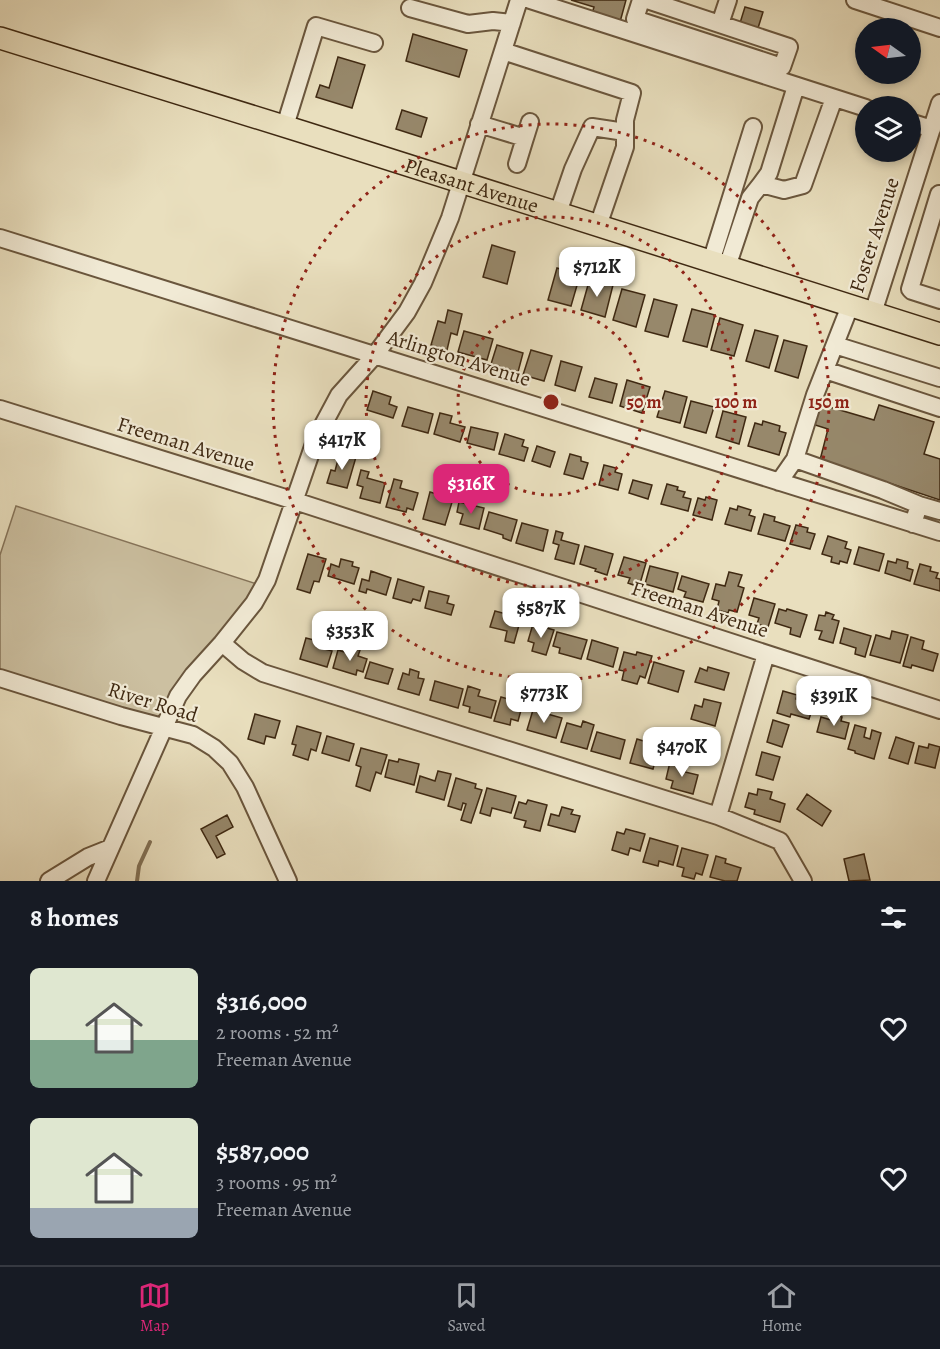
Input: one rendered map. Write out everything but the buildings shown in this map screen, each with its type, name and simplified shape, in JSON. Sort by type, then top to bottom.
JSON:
[{"type":"main road","name":"Pleasant Avenue","points":[[0,38],[940,334]]},
{"type":"street","points":[[96,881],[108,849],[178,696],[254,603],[267,580],[316,438],[339,395],[375,355],[407,312],[423,283],[445,233],[519,0]]},
{"type":"street","points":[[530,0],[632,25],[782,67],[789,47],[647,0]]},
{"type":"street","points":[[632,25],[641,0]]},
{"type":"street","points":[[720,24],[728,0]]},
{"type":"street","points":[[859,1],[940,28]]},
{"type":"street","points":[[410,8],[468,24],[493,21],[512,23]]},
{"type":"street","points":[[632,25],[796,86],[855,105]]},
{"type":"street","points":[[285,126],[316,26],[374,43]]},
{"type":"street","points":[[503,51],[632,93],[626,120],[626,147],[598,226]]},
{"type":"street","points":[[719,264],[750,198],[769,172],[796,86]]},
{"type":"street","points":[[761,184],[784,190],[803,185],[834,98]]},
{"type":"street","name":"Foster Avenue","points":[[873,313],[914,186],[933,148],[932,129],[940,103]]},
{"type":"street","points":[[517,164],[530,122]]},
{"type":"street","points":[[479,124],[525,138]]},
{"type":"street","points":[[921,126],[932,129]]},
{"type":"street","points":[[558,213],[573,169],[592,127],[625,132]]},
{"type":"street","points":[[719,264],[753,127]]},
{"type":"street","points":[[914,186],[940,194],[910,289],[940,300]]},
{"type":"street","name":"Arlington Avenue","points":[[0,237],[940,532]]},
{"type":"street","points":[[779,482],[795,459],[825,370],[850,306]]},
{"type":"street","points":[[835,345],[940,378]]},
{"type":"street","points":[[825,370],[940,408]]},
{"type":"street","name":"Freeman Avenue","points":[[0,409],[295,501],[940,710]]},
{"type":"street","points":[[795,459],[940,511]]},
{"type":"street","points":[[913,524],[919,505]]},
{"type":"street","points":[[222,643],[243,661],[263,673],[718,816],[780,841],[803,881]]},
{"type":"street","points":[[718,816],[766,654]]},
{"type":"street","name":"River Road","points":[[0,678],[121,716],[193,735],[214,748],[230,763],[245,787],[288,881]]},
{"type":"street","points":[[49,881],[88,857],[108,849]]},
{"type":"shaded area","points":[[16,506],[263,586],[164,726],[0,678],[0,555]]},
{"type":"waterway","points":[[137,881],[139,866],[150,842]]}]
